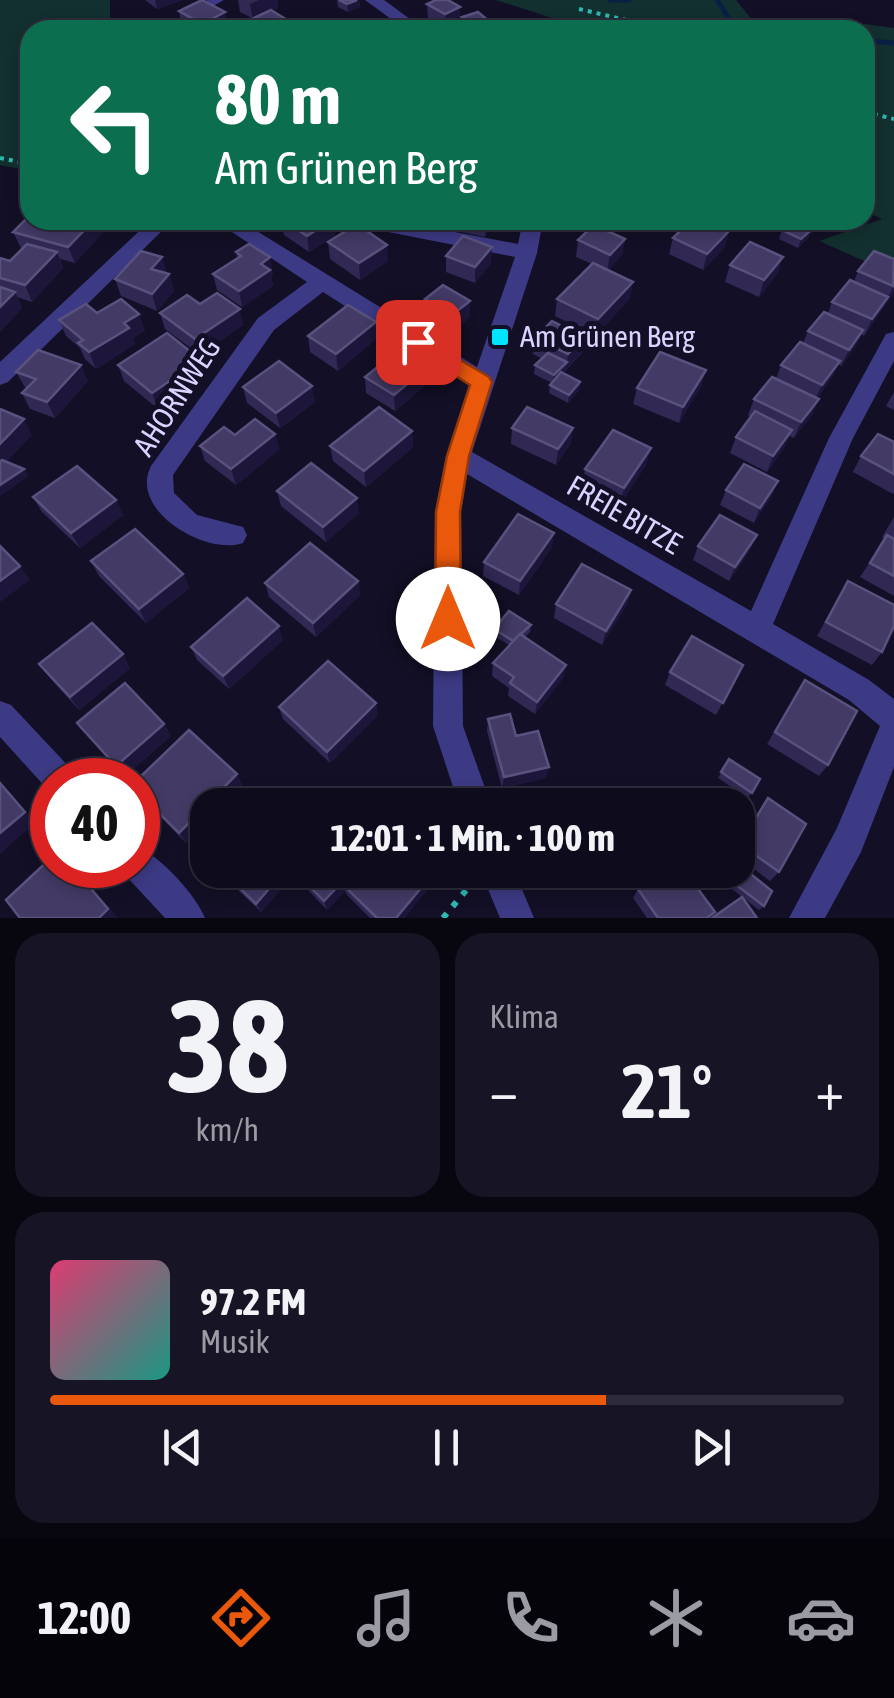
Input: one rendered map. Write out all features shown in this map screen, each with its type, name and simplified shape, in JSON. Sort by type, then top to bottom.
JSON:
[{"type":"street","points":[[372,0],[402,20]]},
{"type":"street","points":[[0,376],[153,230]]},
{"type":"street","points":[[240,230],[482,382]]},
{"type":"street","points":[[409,230],[527,253]]},
{"type":"street","points":[[469,788],[448,726],[448,512],[458,456],[527,253],[530,230]]},
{"type":"street","name":"AHORNWEG","points":[[234,535],[189,524],[161,497],[160,473],[266,324],[322,282]]},
{"type":"street","points":[[758,629],[840,438],[894,340]]},
{"type":"street","name":"FREIE BITZE","points":[[458,456],[758,629],[859,690],[894,718]]},
{"type":"street","points":[[0,715],[40,758]]},
{"type":"street","points":[[806,918],[849,840],[894,728]]},
{"type":"street","points":[[160,888],[188,918]]},
{"type":"street","points":[[504,888],[517,918]]},
{"type":"path","points":[[579,8],[628,20]]},
{"type":"path","points":[[443,918],[469,888]]},
{"type":"green space","points":[[0,0],[110,0],[110,20],[20,20],[20,169],[0,165]]},
{"type":"green space","points":[[496,0],[736,0],[752,20],[558,20]]},
{"type":"green space","points":[[875,25],[894,28],[894,274],[819,241],[850,230],[875,230],[875,221],[882,219],[875,216]]},
{"type":"building","points":[[202,0],[225,12],[210,20],[195,20],[179,11]]},
{"type":"building","points":[[448,0],[460,7],[445,14],[427,4]]},
{"type":"building","points":[[271,10],[287,20],[257,20],[254,18]]},
{"type":"building","points":[[478,12],[487,20],[466,20],[462,17]]},
{"type":"building","points":[[20,225],[20,230],[84,230],[68,247],[13,232]]},
{"type":"building","points":[[347,230],[366,230],[387,245],[359,263],[328,242]]},
{"type":"building","points":[[589,230],[605,230],[625,239],[610,255],[578,240]]},
{"type":"building","points":[[681,230],[729,231],[707,254],[673,238]]},
{"type":"building","points":[[782,230],[811,230],[801,239]]},
{"type":"building","points":[[463,236],[492,247],[475,267],[446,256]]},
{"type":"building","points":[[750,242],[783,257],[764,280],[730,265]]},
{"type":"building","points":[[27,244],[57,252],[25,285],[0,278],[0,258],[10,261]]},
{"type":"building","points":[[249,244],[270,257],[261,264],[270,270],[239,291],[213,274],[241,256],[236,252]]},
{"type":"building","points":[[141,251],[162,257],[151,269],[169,274],[152,294],[115,279]]},
{"type":"building","points":[[874,251],[894,259],[893,286],[858,271]]},
{"type":"building","points":[[593,263],[633,282],[598,319],[557,299]]},
{"type":"building","points":[[850,280],[888,297],[872,319],[832,302]]},
{"type":"building","points":[[443,285],[470,301],[452,315],[425,299]]},
{"type":"building","points":[[0,287],[15,292],[0,307]]},
{"type":"building","points":[[217,293],[240,309],[195,339],[160,313],[187,295],[200,304]]},
{"type":"building","points":[[121,299],[139,314],[124,323],[129,328],[89,352],[78,343],[83,340],[59,320],[86,304],[97,313]]},
{"type":"building","points":[[348,305],[376,322],[336,354],[308,336]]},
{"type":"building","points":[[824,312],[863,330],[849,350],[808,331]]},
{"type":"building","points":[[552,321],[584,337],[568,354],[535,338]]},
{"type":"building","points":[[167,333],[201,360],[152,393],[118,365]]},
{"type":"building","points":[[800,342],[840,361],[822,385],[781,365]]},
{"type":"building","points":[[401,348],[429,366],[394,395],[365,377]]},
{"type":"building","points":[[38,350],[81,365],[47,402],[22,393],[36,379],[16,372]]},
{"type":"building","points":[[660,352],[706,370],[683,407],[637,388]]},
{"type":"building","points":[[548,353],[567,362],[554,375],[535,365]]},
{"type":"building","points":[[279,361],[312,386],[276,413],[243,387]]},
{"type":"building","points":[[561,372],[580,382],[569,395],[550,385]]},
{"type":"building","points":[[772,377],[819,399],[801,422],[754,399]]},
{"type":"building","points":[[379,407],[412,431],[364,471],[330,446]]},
{"type":"building","points":[[527,407],[573,428],[558,449],[512,428]]},
{"type":"building","points":[[0,409],[24,419],[0,444]]},
{"type":"building","points":[[755,411],[792,430],[773,456],[736,437]]},
{"type":"building","points":[[255,419],[275,434],[231,469],[200,446],[224,427],[235,435]]},
{"type":"building","points":[[613,430],[651,448],[624,488],[585,469]]},
{"type":"building","points":[[878,434],[894,442],[894,474],[861,456]]},
{"type":"building","points":[[0,462],[24,469],[0,485]]},
{"type":"building","points":[[311,463],[357,498],[323,527],[277,491]]},
{"type":"building","points":[[744,464],[778,481],[760,508],[726,490]]},
{"type":"building","points":[[77,466],[116,500],[71,533],[33,497]]},
{"type":"building","points":[[518,514],[554,533],[520,581],[484,562]]},
{"type":"building","points":[[720,515],[757,535],[735,567],[698,546]]},
{"type":"building","points":[[135,529],[183,574],[139,609],[91,561]]},
{"type":"building","points":[[887,535],[894,539],[894,576],[870,563]]},
{"type":"building","points":[[310,543],[358,581],[313,623],[265,583]]},
{"type":"building","points":[[0,546],[20,566],[0,581]]},
{"type":"building","points":[[582,564],[631,590],[606,631],[556,604]]},
{"type":"building","points":[[848,581],[894,605],[894,626],[882,652],[826,622]]},
{"type":"building","points":[[247,598],[279,626],[223,676],[191,647]]},
{"type":"building","points":[[509,611],[531,625],[513,641],[494,629]]},
{"type":"building","points":[[92,623],[123,654],[70,697],[39,664]]},
{"type":"building","points":[[520,634],[566,665],[537,702],[510,683],[514,677],[493,663]]},
{"type":"building","points":[[692,636],[743,665],[723,703],[670,672]]},
{"type":"building","points":[[328,661],[376,703],[327,752],[279,707]]},
{"type":"building","points":[[805,680],[857,711],[828,765],[775,732]]},
{"type":"building","points":[[125,683],[164,724],[125,758],[109,758],[77,723]]},
{"type":"building","points":[[510,714],[516,736],[538,731],[549,767],[504,777],[488,719]]},
{"type":"building","points":[[189,730],[237,774],[223,788],[190,788],[190,822],[179,833],[160,814],[160,758]]},
{"type":"building","points":[[729,759],[760,779],[755,788],[745,788],[721,772]]},
{"type":"building","points":[[0,783],[25,812],[0,833]]},
{"type":"building","points":[[768,798],[806,824],[779,872],[755,855],[755,819]]},
{"type":"building","points":[[755,877],[772,891],[764,906],[740,888],[755,888]]},
{"type":"building","points":[[30,878],[30,888],[90,888],[108,909],[99,918],[20,918],[6,900]]},
{"type":"building","points":[[240,888],[270,888],[256,904]]},
{"type":"building","points":[[311,888],[336,888],[324,901]]},
{"type":"building","points":[[346,888],[421,888],[396,918],[377,918]]},
{"type":"building","points":[[697,888],[715,912],[707,918],[658,918],[638,889]]},
{"type":"building","points":[[742,897],[757,918],[712,918]]},
{"type":"waterway","points":[[610,0],[629,0]]},
{"type":"waterway","points":[[717,0],[730,20]]},
{"type":"waterway","points":[[875,41],[894,43]]},
{"type":"place","name":"Am Grünen Berg","points":[[500,337]]},
{"type":"route","points":[[418,342],[482,382],[458,456],[448,512],[448,619]]}]
